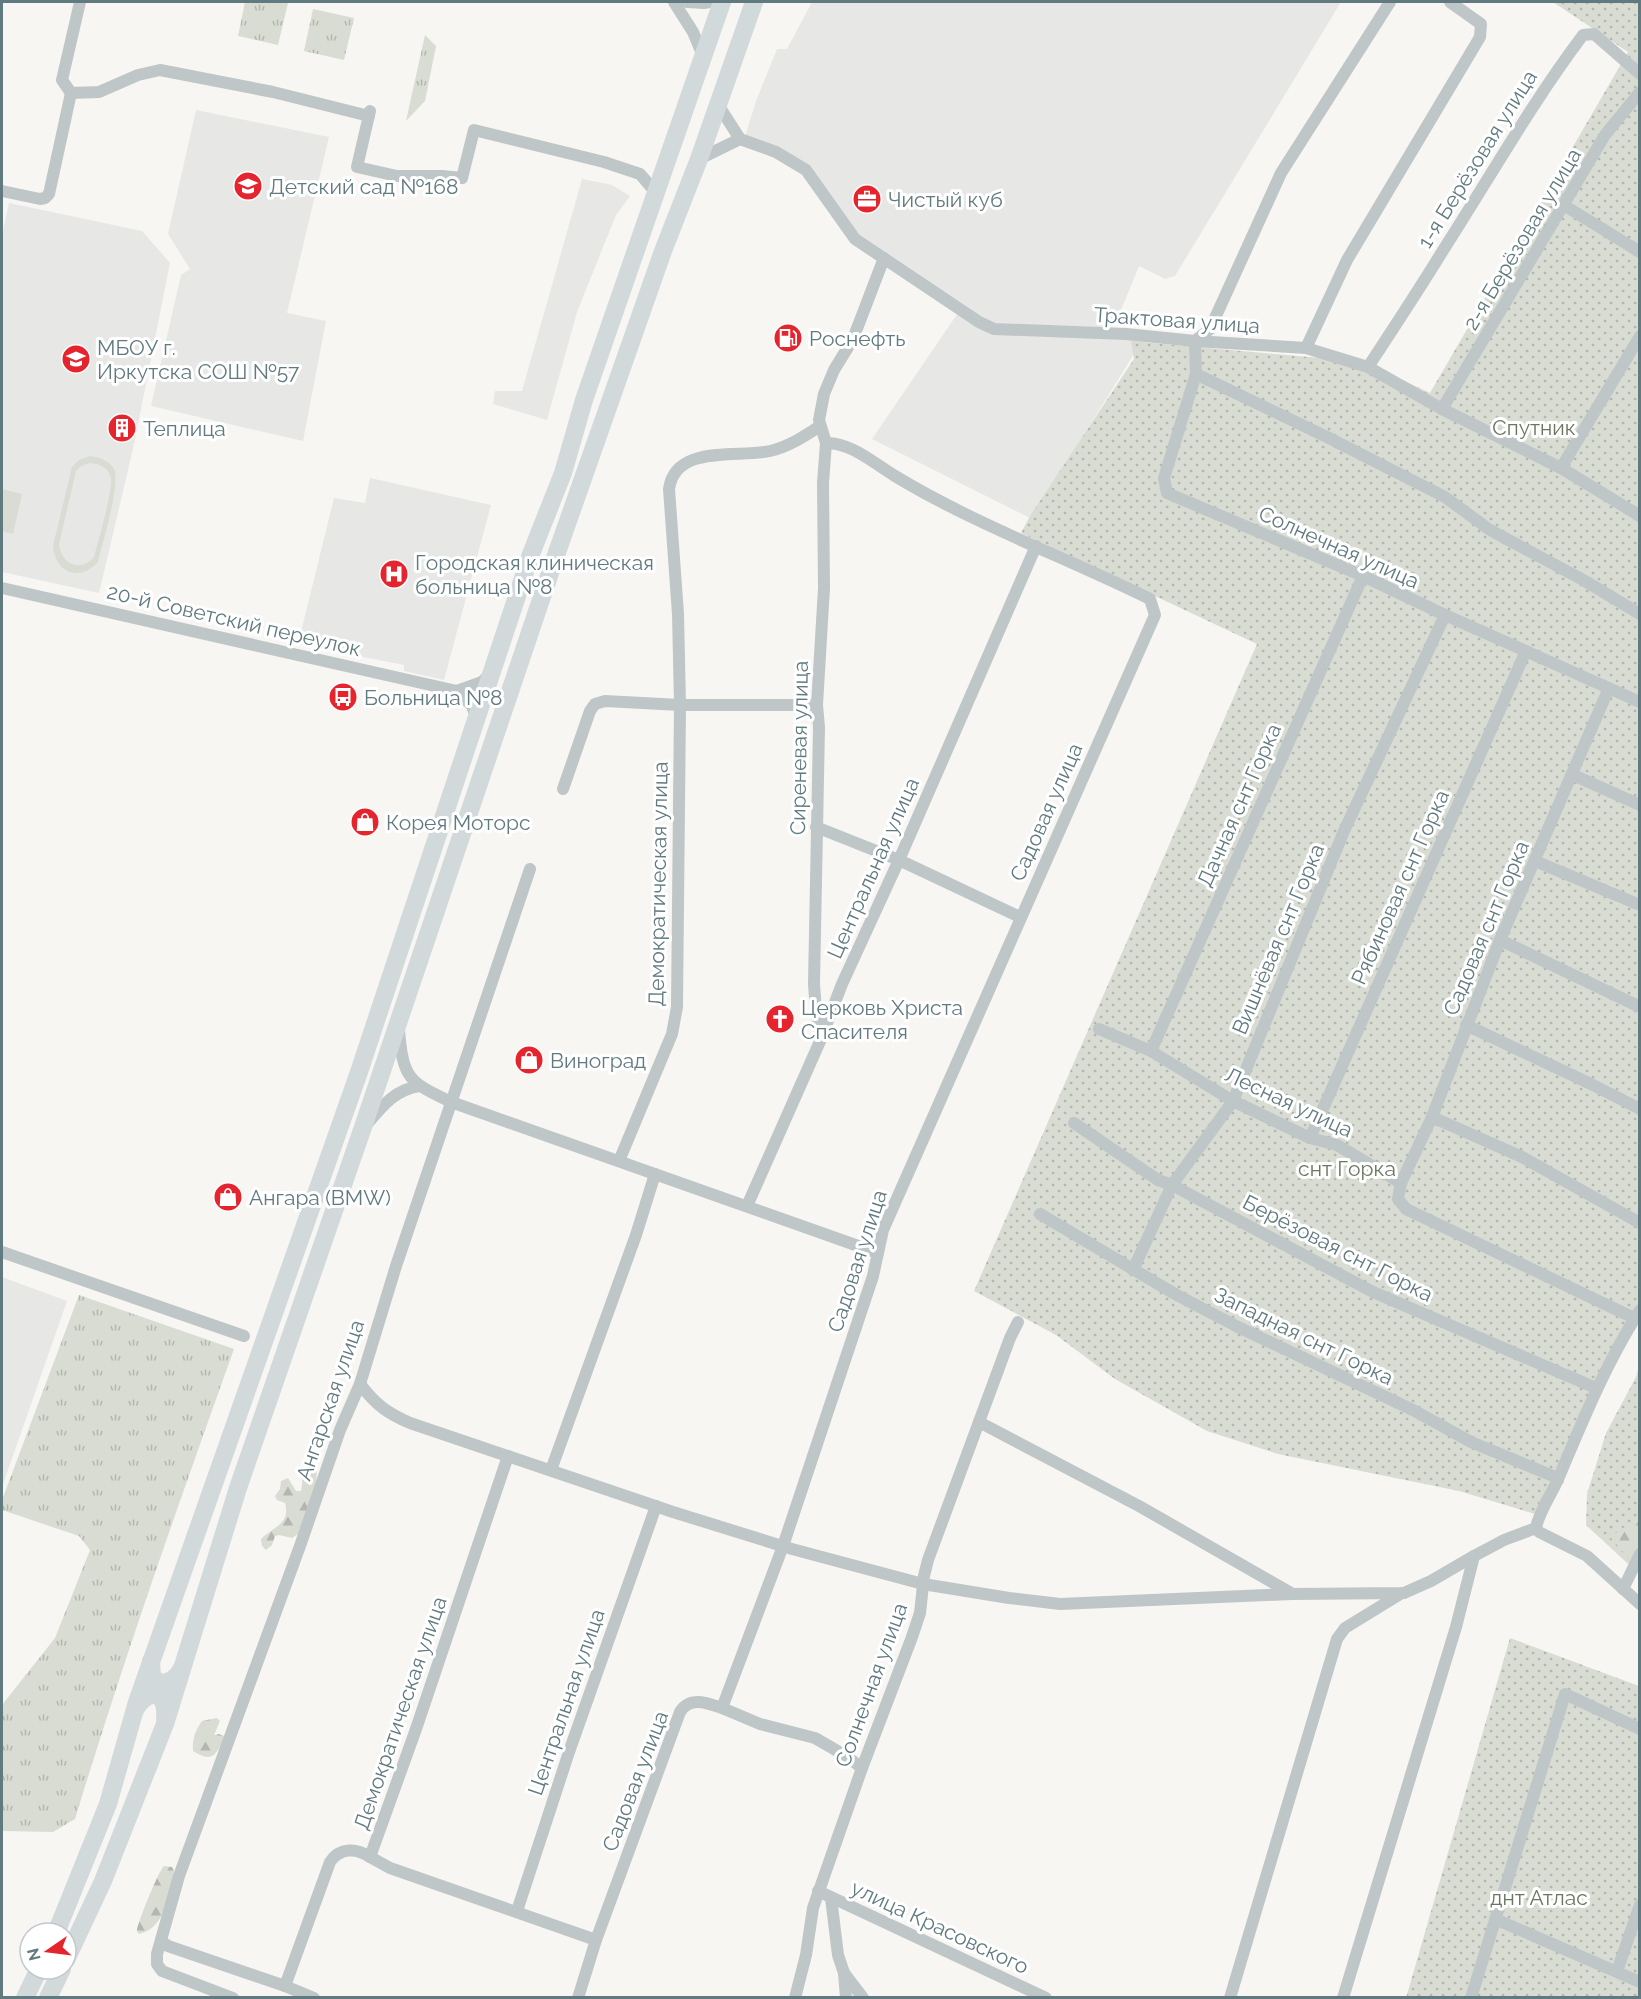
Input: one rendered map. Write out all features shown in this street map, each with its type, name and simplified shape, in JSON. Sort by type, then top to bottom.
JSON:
[{"type":"main road","points":[[61,1921],[108,1804],[151,1661],[359,1072],[531,554],[563,473],[584,400],[722,2]]},
{"type":"main road","points":[[78,1934],[103,1881],[165,1724],[238,1488],[362,1130],[559,546],[754,2]]},
{"type":"main road","points":[[151,1661],[152,1676],[159,1683],[176,1677],[185,1664]]},
{"type":"main road","points":[[134,1712],[145,1697],[158,1696],[165,1703],[165,1724]]},
{"type":"main road","points":[[25,1998],[33,1981]]},
{"type":"main road","points":[[48,1998],[56,1981]]},
{"type":"street","points":[[2,191],[40,199],[49,194],[71,93],[63,80],[80,2]]},
{"type":"street","points":[[674,2],[693,32],[703,56]]},
{"type":"street","points":[[687,2],[710,2]]},
{"type":"street","points":[[1194,341],[1210,329],[1281,173],[1389,2]]},
{"type":"street","points":[[1306,348],[1347,260],[1480,37],[1481,24],[1450,2]]},
{"type":"street","name":"1-я Берёзовая улица","points":[[1368,367],[1555,72],[1583,35],[1594,34],[1640,74]]},
{"type":"street","points":[[71,93],[99,92],[138,75],[160,70],[369,113],[357,167],[398,176],[462,178],[474,130],[604,162],[640,174],[656,196]]},
{"type":"street","name":"2-я Берёзовая улица","points":[[1442,409],[1565,206],[1605,135],[1640,92]]},
{"type":"street","points":[[699,159],[741,139],[717,103]]},
{"type":"street","name":"Трактовая улица","points":[[741,139],[776,152],[806,170],[855,239],[979,322],[994,329],[1126,334],[1306,348],[1368,367],[1442,409],[1561,468],[1640,516]]},
{"type":"street","points":[[640,174],[654,170],[668,159]]},
{"type":"street","points":[[1565,206],[1640,252]]},
{"type":"street","points":[[820,426],[819,414],[824,394],[834,370],[853,339],[884,258]]},
{"type":"street","points":[[1561,468],[1640,336]]},
{"type":"street","name":"Солнечная улица","points":[[1194,341],[1196,374],[1164,478],[1167,494],[1363,576],[1640,702]]},
{"type":"street","points":[[1196,374],[1445,497],[1490,530],[1585,581],[1640,614]]},
{"type":"street","name":"Сиреневая улица","points":[[820,426],[826,443],[826,457],[823,483],[824,588],[817,705],[819,727],[814,984],[821,1039]]},
{"type":"street","name":"Демократическая улица","points":[[619,1161],[672,1034],[677,1007],[680,705],[678,615],[669,489],[672,477],[681,466],[691,460],[776,450],[820,426]]},
{"type":"street","name":"Садовая улица","points":[[578,1998],[596,1940],[680,1712],[690,1702],[702,1702],[722,1708],[783,1546],[869,1287],[887,1220],[1020,917],[1151,628],[1155,613],[1150,599],[1036,546],[1006,535],[844,446],[826,443]]},
{"type":"street","name":"Центральная улица","points":[[747,1206],[821,1039],[842,984],[899,860],[1036,546]]},
{"type":"street","name":"Дачная снт Горка","points":[[1151,1051],[1363,576]]},
{"type":"street","name":"20-й Советский переулок","points":[[2,588],[457,691]]},
{"type":"street","name":"Вишнёвая снт Горка","points":[[1133,1270],[1172,1185],[1233,1101],[1344,831],[1445,615]]},
{"type":"street","name":"Рябиновая снт Горка","points":[[1310,1138],[1526,651]]},
{"type":"street","points":[[477,720],[472,706],[457,691],[482,682],[492,672]]},
{"type":"street","name":"Садовая снт Горка","points":[[1401,1182],[1432,1117],[1500,940],[1609,688]]},
{"type":"street","points":[[563,789],[590,711],[595,704],[605,701],[680,705],[817,705]]},
{"type":"street","points":[[1573,775],[1640,805]]},
{"type":"street","points":[[816,827],[899,860],[1020,917]]},
{"type":"street","points":[[1535,861],[1640,905]]},
{"type":"street","name":"Ангарская улица","points":[[233,1998],[162,1971],[157,1964],[161,1941],[179,1876],[340,1430],[360,1384],[396,1266],[530,869]]},
{"type":"street","points":[[1500,940],[1640,1007]]},
{"type":"street","points":[[398,1023],[405,1067],[410,1078],[419,1086],[451,1102],[878,1253]]},
{"type":"street","points":[[1466,1024],[1593,1084],[1640,1110]]},
{"type":"street","name":"Лесная улица","points":[[1099,1029],[1151,1051],[1233,1101],[1310,1138],[1337,1145],[1401,1182]]},
{"type":"street","points":[[362,1130],[392,1096],[419,1086]]},
{"type":"street","points":[[1432,1117],[1522,1157],[1640,1223]]},
{"type":"street","name":"Берёзовая снт Горка","points":[[1074,1123],[1158,1180],[1172,1185],[1373,1292],[1596,1388]]},
{"type":"street","points":[[550,1470],[656,1174]]},
{"type":"street","points":[[1401,1182],[1398,1199],[1406,1209],[1637,1314],[1596,1388],[1536,1528]]},
{"type":"street","name":"Западная снт Горка","points":[[1040,1214],[1133,1270],[1236,1326],[1413,1410],[1471,1442],[1558,1480]]},
{"type":"street","points":[[2,1252],[244,1336],[258,1332],[272,1321]]},
{"type":"street","name":"Солнечная улица","points":[[795,1998],[805,1961],[810,1920],[818,1891],[912,1637],[922,1603],[928,1560],[1010,1338],[1018,1322]]},
{"type":"street","points":[[244,1336],[253,1350],[255,1369]]},
{"type":"street","points":[[360,1384],[380,1407],[390,1414],[426,1429],[783,1546],[923,1584],[1060,1604],[1292,1594],[1404,1593]]},
{"type":"street","points":[[979,1422],[1139,1506],[1292,1594]]},
{"type":"street","name":"Демократическая улица","points":[[508,1456],[416,1729],[370,1857],[390,1868],[596,1940]]},
{"type":"street","name":"Центральная улица","points":[[517,1911],[569,1752],[656,1506]]},
{"type":"street","points":[[1230,1998],[1337,1639],[1345,1629],[1404,1593],[1431,1581],[1504,1540],[1536,1528]]},
{"type":"street","points":[[1536,1528],[1539,1532],[1587,1556],[1640,1604]]},
{"type":"street","points":[[1623,1589],[1640,1554]]},
{"type":"street","points":[[1343,1998],[1448,1653],[1474,1556]]},
{"type":"street","points":[[1471,1998],[1565,1694],[1640,1729]]},
{"type":"street","points":[[722,1708],[760,1725],[815,1738],[846,1755],[862,1768]]},
{"type":"street","points":[[285,1986],[330,1862],[337,1855],[352,1850],[370,1857]]},
{"type":"street","name":"улица Красовского","points":[[818,1891],[1046,1998]]},
{"type":"street","points":[[831,1898],[846,1998]]},
{"type":"street","points":[[1617,1971],[1640,1905]]},
{"type":"street","points":[[1495,1919],[1640,1982]]},
{"type":"street","points":[[161,1941],[173,1948],[314,1998]]},
{"type":"street","points":[[844,1973],[863,1998]]},
{"type":"shaded area","points":[[812,2],[1341,2],[1175,276],[1165,279],[1139,266],[1119,315],[1099,332],[1145,336],[1032,519],[872,439],[960,310],[855,239],[806,170],[744,140],[756,101],[777,49],[787,49]]},
{"type":"shaded area","points":[[196,110],[329,137],[287,313],[326,321],[303,441],[151,406],[181,275],[190,269],[168,234]]},
{"type":"shaded area","points":[[582,179],[612,185],[630,196],[616,215],[577,312],[547,420],[493,404],[495,391],[522,391]]},
{"type":"shaded area","name":"МБОУ г. Иркутска СОШ №57","points":[[9,203],[142,231],[170,263],[133,449],[99,593],[2,572],[2,235]]},
{"type":"shaded area","name":"Городская клиническая больница №8","points":[[370,478],[491,505],[444,680],[404,671],[404,665],[298,644],[334,498],[365,503]]},
{"type":"shaded area","points":[[2,1277],[67,1301],[2,1487]]},
{"type":"green space","points":[[245,2],[288,3],[278,45],[238,36]]},
{"type":"green space","name":"снт Горка","points":[[1553,2],[1639,2],[1639,1317],[1535,1514],[1459,1491],[1278,1454],[1207,1431],[1115,1379],[1056,1335],[974,1291],[1257,644],[1021,533],[1134,359],[1131,341],[1365,362],[1430,393],[1628,52]]},
{"type":"green space","points":[[313,9],[354,18],[344,60],[304,51]]},
{"type":"green space","points":[[425,35],[436,46],[425,101],[406,121]]},
{"type":"green space","points":[[90,456],[110,463],[114,469],[115,487],[98,562],[83,572],[76,573],[63,568],[58,562],[53,546],[72,467],[79,460]],"holes":[[[94,464],[104,467],[110,475],[110,494],[94,557],[83,565],[77,565],[63,557],[59,544],[76,471],[81,466]]]},
{"type":"green space","points":[[2,489],[22,494],[13,534],[2,531]]},
{"type":"green space","points":[[79,1295],[234,1349],[112,1701],[75,1819],[53,1832],[2,1831],[2,1705],[55,1638],[90,1550],[79,1536],[2,1510],[2,1500]]},
{"type":"green space","points":[[1639,1366],[1639,1574],[1586,1525],[1587,1494],[1606,1433],[1636,1377]]},
{"type":"green space","points":[[306,1470],[317,1470],[316,1485],[298,1534],[292,1538],[275,1536],[272,1545],[266,1550],[262,1546],[261,1539],[280,1524],[285,1516],[285,1503],[277,1500],[275,1496],[280,1489],[281,1481],[288,1478],[296,1491],[301,1491]]},
{"type":"green space","points":[[1639,1517],[1639,1570],[1610,1537]]},
{"type":"green space","name":"днт Атлас","points":[[1510,1638],[1639,1686],[1639,1997],[1406,1998]]},
{"type":"green space","points":[[217,1718],[220,1721],[214,1735],[219,1734],[226,1737],[216,1752],[210,1757],[205,1757],[193,1751],[194,1735],[202,1721]]},
{"type":"green space","points":[[164,1866],[172,1867],[174,1871],[165,1909],[155,1925],[139,1934],[137,1931],[141,1918],[153,1886]]},
{"type":"place","name":"Детский сад №168","points":[[248,186]]},
{"type":"place","name":"Чистый куб","points":[[867,199]]},
{"type":"place","name":"Роснефть","points":[[788,338]]},
{"type":"place","name":"МБОУ г. Иркутска СОШ №57","points":[[76,359]]},
{"type":"place","name":"Теплица","points":[[122,428]]},
{"type":"place","name":"Городская клиническая больница №8","points":[[394,574]]},
{"type":"place","name":"Больница №8","points":[[343,697]]},
{"type":"place","name":"Корея Моторс","points":[[365,822]]},
{"type":"place","name":"Церковь Христа Спасителя","points":[[780,1019]]},
{"type":"place","name":"Виноград","points":[[529,1060]]},
{"type":"place","name":"Ангара (BMW)","points":[[228,1197]]},
{"type":"park label","name":"Спутник","points":[[1534,427]]}]
